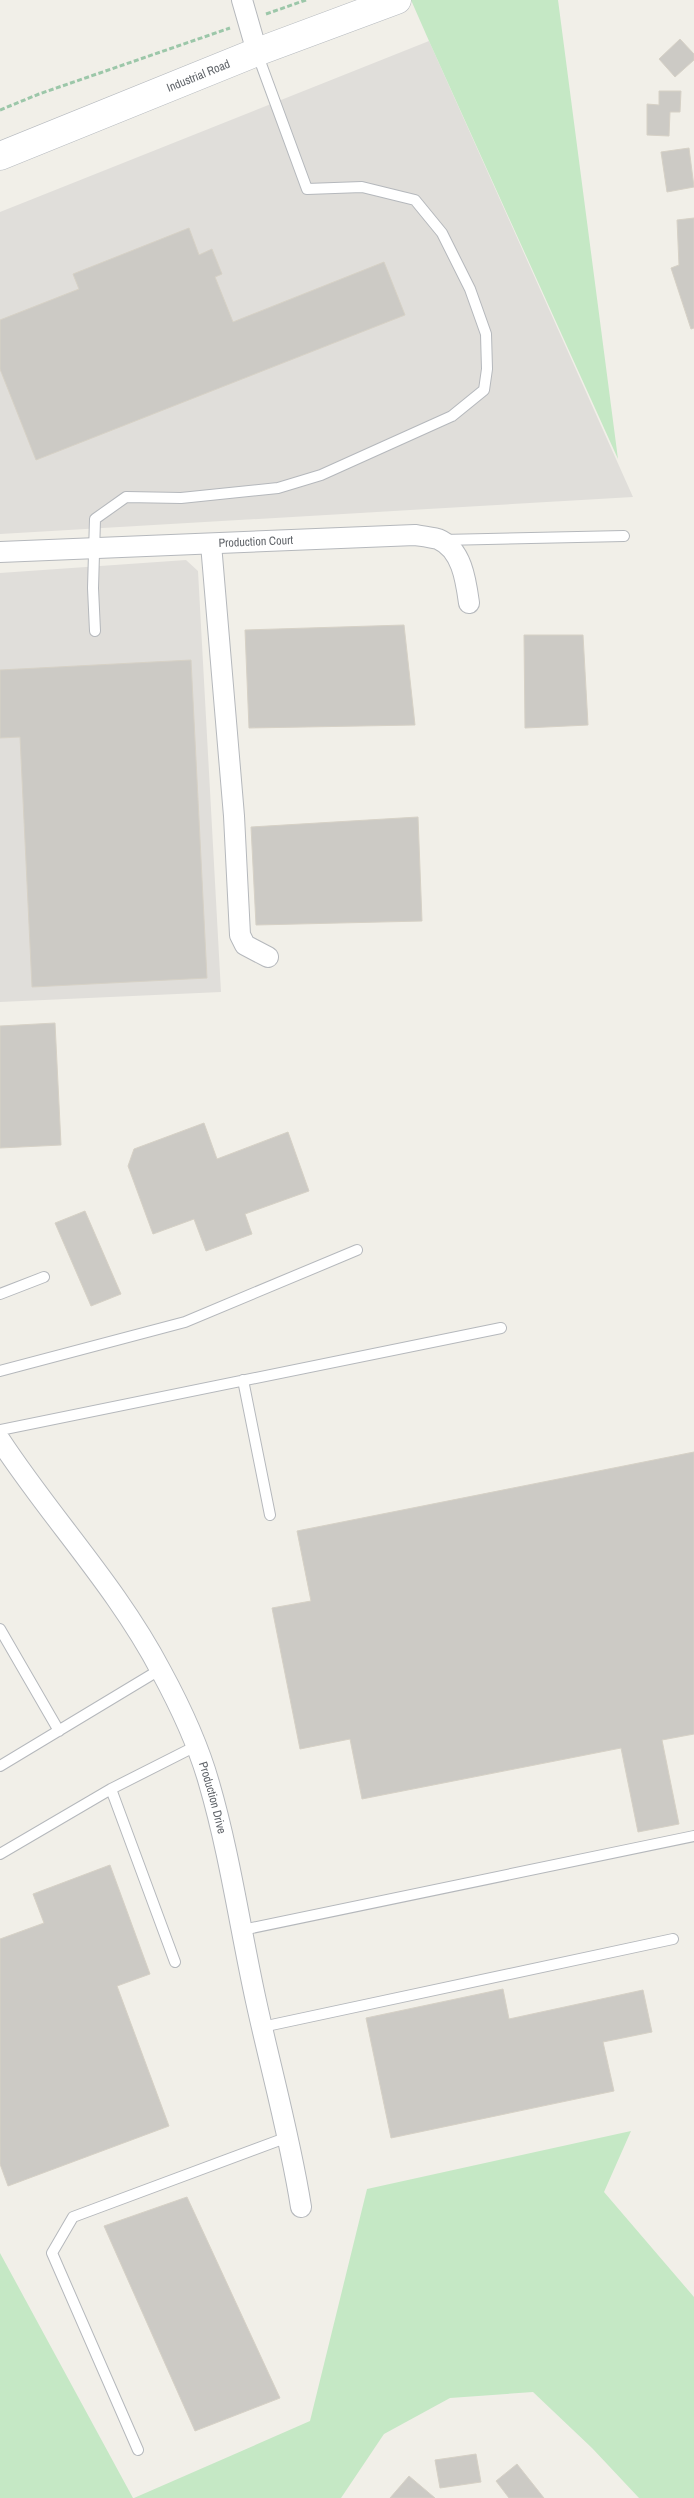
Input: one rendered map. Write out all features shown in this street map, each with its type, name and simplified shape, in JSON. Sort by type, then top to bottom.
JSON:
[{"type":"main road","name":"Industrial Road","points":[[0,156],[257,52],[397,0]]},
{"type":"street","points":[[242,0],[257,52]]},
{"type":"street","name":"Production Court","points":[[0,552],[414,535],[439,540]]},
{"type":"street","points":[[439,540],[450,549],[460,563],[469,603]]},
{"type":"street","points":[[211,544],[234,816],[240,935],[246,945],[268,958]]},
{"type":"street","name":"Production Drive","points":[[0,1440],[95,1569],[161,1669],[189,1726],[209,1781],[229,1863],[301,2206]]},
{"type":"lane","points":[[95,631],[94,519],[126,497],[180,498],[278,488],[321,475],[452,416],[484,390],[488,369],[486,334],[470,289],[442,234],[414,200],[362,187],[306,190],[257,52]]},
{"type":"lane","points":[[439,540],[624,536]]},
{"type":"lane","points":[[0,1370],[185,1322],[357,1250]]},
{"type":"lane","points":[[0,1294],[44,1277]]},
{"type":"lane","points":[[0,1430],[501,1328]]},
{"type":"lane","points":[[243,1380],[270,1515]]},
{"type":"lane","points":[[0,1629],[59,1731]]},
{"type":"lane","points":[[0,1766],[161,1669]]},
{"type":"lane","points":[[0,1854],[111,1789],[196,1746]]},
{"type":"lane","points":[[111,1789],[175,1962]]},
{"type":"lane","points":[[242,1930],[694,1836]]},
{"type":"lane","points":[[262,2027],[673,1939]]},
{"type":"lane","points":[[138,2450],[52,2253],[73,2217],[288,2138]]},
{"type":"path","points":[[290,5],[306,0]]},
{"type":"path","points":[[0,110],[39,94],[211,35]]},
{"type":"shaded area","points":[[429,41],[633,497],[0,534],[0,212]]},
{"type":"shaded area","points":[[186,560],[198,571],[221,992],[0,1002],[0,573]]},
{"type":"green space","points":[[411,0],[558,0],[618,459],[429,41]]},
{"type":"green space","points":[[631,2131],[604,2192],[694,2297],[694,2498],[639,2498],[592,2448],[533,2392],[450,2398],[384,2434],[341,2498],[134,2498],[310,2421],[367,2189]]},
{"type":"green space","points":[[0,2253],[133,2498],[0,2498]]},
{"type":"building","points":[[680,39],[694,54],[694,60],[675,77],[659,59]]},
{"type":"building","points":[[659,91],[681,91],[680,112],[670,112],[669,136],[647,135],[647,104],[659,105]]},
{"type":"building","points":[[689,148],[694,187],[667,192],[661,152]]},
{"type":"building","points":[[694,218],[694,328],[691,329],[671,268],[679,265],[677,220]]},
{"type":"building","points":[[189,228],[199,255],[212,249],[222,274],[215,277],[233,322],[384,262],[405,315],[36,460],[0,369],[0,320],[79,289],[73,274]]},
{"type":"building","points":[[404,625],[415,725],[249,728],[245,630]]},
{"type":"building","points":[[524,635],[583,635],[588,725],[525,728]]},
{"type":"building","points":[[191,660],[207,978],[32,987],[20,737],[0,738],[0,670]]},
{"type":"building","points":[[418,817],[422,921],[256,925],[251,827]]},
{"type":"building","points":[[55,1023],[61,1145],[0,1148],[0,1026]]},
{"type":"building","points":[[204,1123],[217,1159],[288,1132],[309,1191],[245,1214],[252,1234],[206,1251],[194,1219],[153,1234],[128,1166],[134,1149]]},
{"type":"building","points":[[85,1211],[121,1294],[91,1306],[55,1223]]},
{"type":"building","points":[[694,1452],[694,1734],[662,1740],[679,1824],[638,1832],[621,1748],[362,1799],[350,1739],[300,1749],[272,1608],[311,1601],[297,1531]]},
{"type":"building","points":[[110,1865],[150,1974],[117,1986],[169,2126],[8,2186],[0,2164],[0,1939],[44,1923],[33,1894]]},
{"type":"building","points":[[503,1989],[509,2019],[643,1990],[652,2032],[603,2042],[614,2091],[391,2138],[366,2018]]},
{"type":"building","points":[[187,2197],[280,2398],[195,2431],[104,2226]]},
{"type":"building","points":[[476,2454],[481,2482],[440,2488],[435,2460]]},
{"type":"building","points":[[517,2464],[544,2498],[509,2498],[496,2481]]},
{"type":"building","points":[[409,2476],[435,2498],[390,2498]]}]
